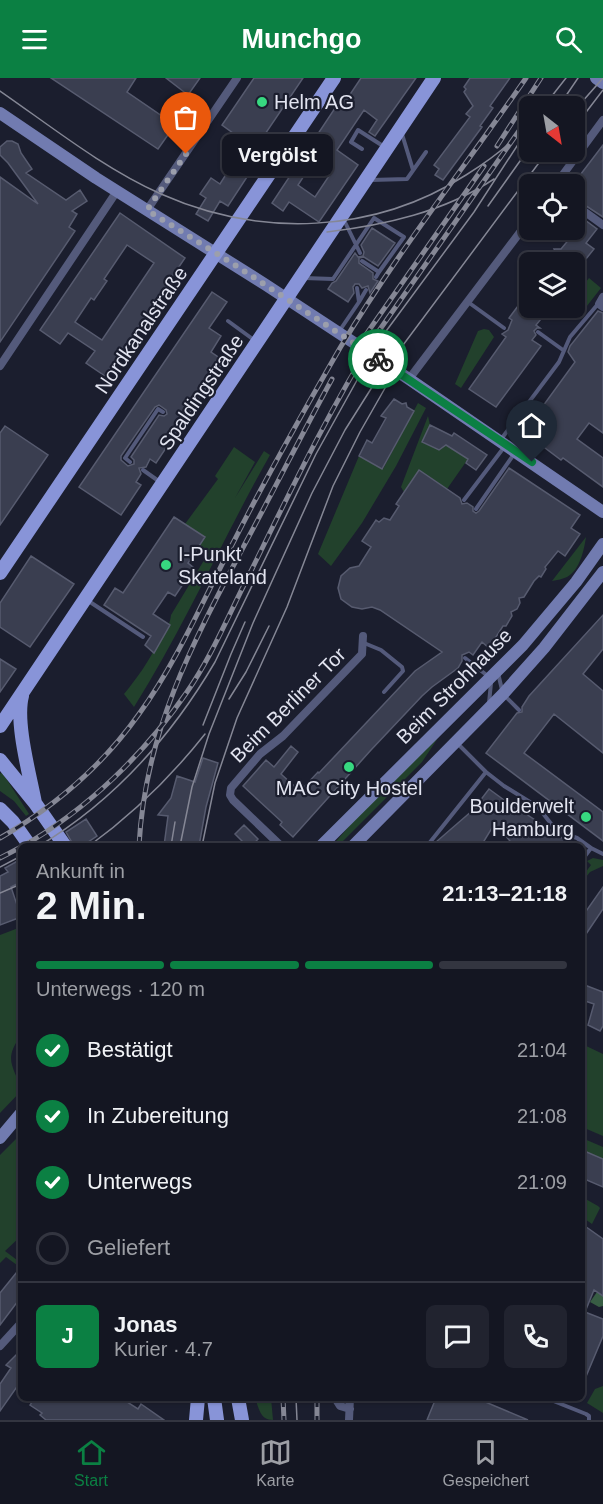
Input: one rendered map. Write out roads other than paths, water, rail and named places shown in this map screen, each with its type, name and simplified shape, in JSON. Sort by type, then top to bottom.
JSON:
[{"type":"main road","name":"Nordkanalstraße","points":[[0,573],[334,78]]},
{"type":"main road","name":"Spaldingstraße","points":[[0,726],[434,78]]},
{"type":"main road","points":[[596,78],[603,83]]},
{"type":"main road","points":[[2,119],[287,298],[603,512]]},
{"type":"main road","name":"Beim Strohhause","points":[[324,843],[494,676],[576,582],[603,544]]},
{"type":"main road","name":"Beim Strohhause","points":[[355,843],[503,694],[544,648],[603,572]]},
{"type":"main road","points":[[24,690],[20,707],[35,803]]},
{"type":"main road","points":[[0,760],[35,803],[62,843]]},
{"type":"main road","points":[[0,809],[27,843]]},
{"type":"main road","points":[[1,1136],[18,1116]]},
{"type":"main road","points":[[1,1136],[18,1125]]},
{"type":"main road","points":[[196,1420],[198,1401]]},
{"type":"main road","points":[[214,1401],[217,1420]]},
{"type":"main road","points":[[238,1401],[240,1418]]},
{"type":"street","points":[[147,210],[237,78]]},
{"type":"street","points":[[563,174],[603,120]]},
{"type":"street","points":[[0,366],[117,191]]},
{"type":"street","points":[[585,212],[603,225]]},
{"type":"street","points":[[409,379],[519,234]]},
{"type":"street","name":"Beim Berliner Tor","points":[[278,843],[233,800],[230,795],[231,788],[260,754],[283,736],[362,654],[363,639]]},
{"type":"street","points":[[0,1346],[18,1326]]},
{"type":"street","points":[[337,1401],[340,1407],[350,1409]]},
{"type":"street","points":[[349,1420],[350,1401]]},
{"type":"lane","points":[[400,129],[413,171]]},
{"type":"lane","points":[[362,149],[351,142],[358,130],[387,148]]},
{"type":"lane","points":[[365,181],[407,178],[426,153]]},
{"type":"lane","points":[[342,216],[360,253]]},
{"type":"lane","points":[[300,278],[334,279],[374,218],[404,237],[377,274],[362,261]]},
{"type":"lane","points":[[357,288],[359,302]]},
{"type":"lane","points":[[338,333],[366,290]]},
{"type":"lane","points":[[468,301],[504,328]]},
{"type":"lane","points":[[464,500],[507,445],[559,362],[570,337],[602,302]]},
{"type":"lane","points":[[228,321],[257,343]]},
{"type":"lane","points":[[538,332],[563,350]]},
{"type":"lane","points":[[130,462],[125,458],[159,409],[163,412]]},
{"type":"lane","points":[[476,509],[507,445]]},
{"type":"lane","points":[[143,470],[163,484]]},
{"type":"lane","points":[[86,599],[143,637]]},
{"type":"lane","points":[[363,639],[379,648],[402,667],[401,673],[384,692]]},
{"type":"lane","points":[[465,658],[494,676],[503,694],[519,710]]},
{"type":"lane","points":[[488,709],[494,676]]},
{"type":"lane","points":[[456,742],[486,772],[538,807],[552,825],[584,843]]},
{"type":"lane","points":[[429,843],[486,772]]},
{"type":"lane","points":[[585,844],[603,854]]},
{"type":"lane","points":[[585,856],[591,848]]},
{"type":"lane","points":[[554,1401],[586,1414],[589,1420]]},
{"type":"tram line","points":[[552,96],[566,78]]},
{"type":"tram line","points":[[566,96],[578,78]]},
{"type":"tram line","points":[[585,98],[603,78]]},
{"type":"tram line","points":[[585,114],[603,90]]},
{"type":"tram line","points":[[0,91],[58,133],[140,184],[199,208],[237,218],[277,223],[316,223],[355,219],[393,209],[431,195],[466,175],[494,156],[519,134]]},
{"type":"tram line","points":[[44,843],[92,809],[116,788],[160,741],[198,690],[215,662],[316,454],[381,338],[474,212],[519,143]]},
{"type":"tram line","points":[[488,206],[519,162]]},
{"type":"tram line","points":[[181,843],[192,787],[209,734],[253,623],[312,493],[345,430],[374,384],[540,162]]},
{"type":"tram line","points":[[327,232],[414,215],[455,200],[494,179]]},
{"type":"tram line","points":[[203,843],[215,783],[237,718],[287,607],[333,486],[360,432],[401,360]]},
{"type":"tram line","points":[[203,725],[245,622]]},
{"type":"tram line","points":[[229,699],[246,672],[269,626]]},
{"type":"tram line","points":[[93,843],[151,794],[205,734]]},
{"type":"tram line","points":[[172,843],[175,822]]},
{"type":"tram line","points":[[0,867],[18,858]]},
{"type":"tram line","points":[[0,893],[18,885]]},
{"type":"tram line","points":[[296,1401],[297,1420]]},
{"type":"railway","points":[[0,838],[39,813],[76,784],[110,751],[153,694],[178,651],[259,492],[340,348],[407,245],[526,78]]},
{"type":"railway","points":[[497,146],[541,78]]},
{"type":"railway","points":[[28,843],[70,815],[114,778],[153,737],[187,692],[212,649],[358,364],[519,131]]},
{"type":"railway","points":[[365,336],[484,166]]},
{"type":"railway","points":[[139,843],[143,804],[151,763],[175,687],[209,614],[332,379]]},
{"type":"railway","points":[[0,858],[18,849]]},
{"type":"railway","points":[[283,1401],[284,1420]]},
{"type":"railway","points":[[317,1401],[317,1420]]},
{"type":"place","name":"Helm AG","points":[[262,102]]},
{"type":"place","name":"Vergölst","points":[[186,154]]},
{"type":"place","name":"I-Punkt Skateland","points":[[166,565]]},
{"type":"place","name":"MAC City Hostel","points":[[349,767]]},
{"type":"place","name":"Boulderwelt Hamburg","points":[[586,817]]}]
